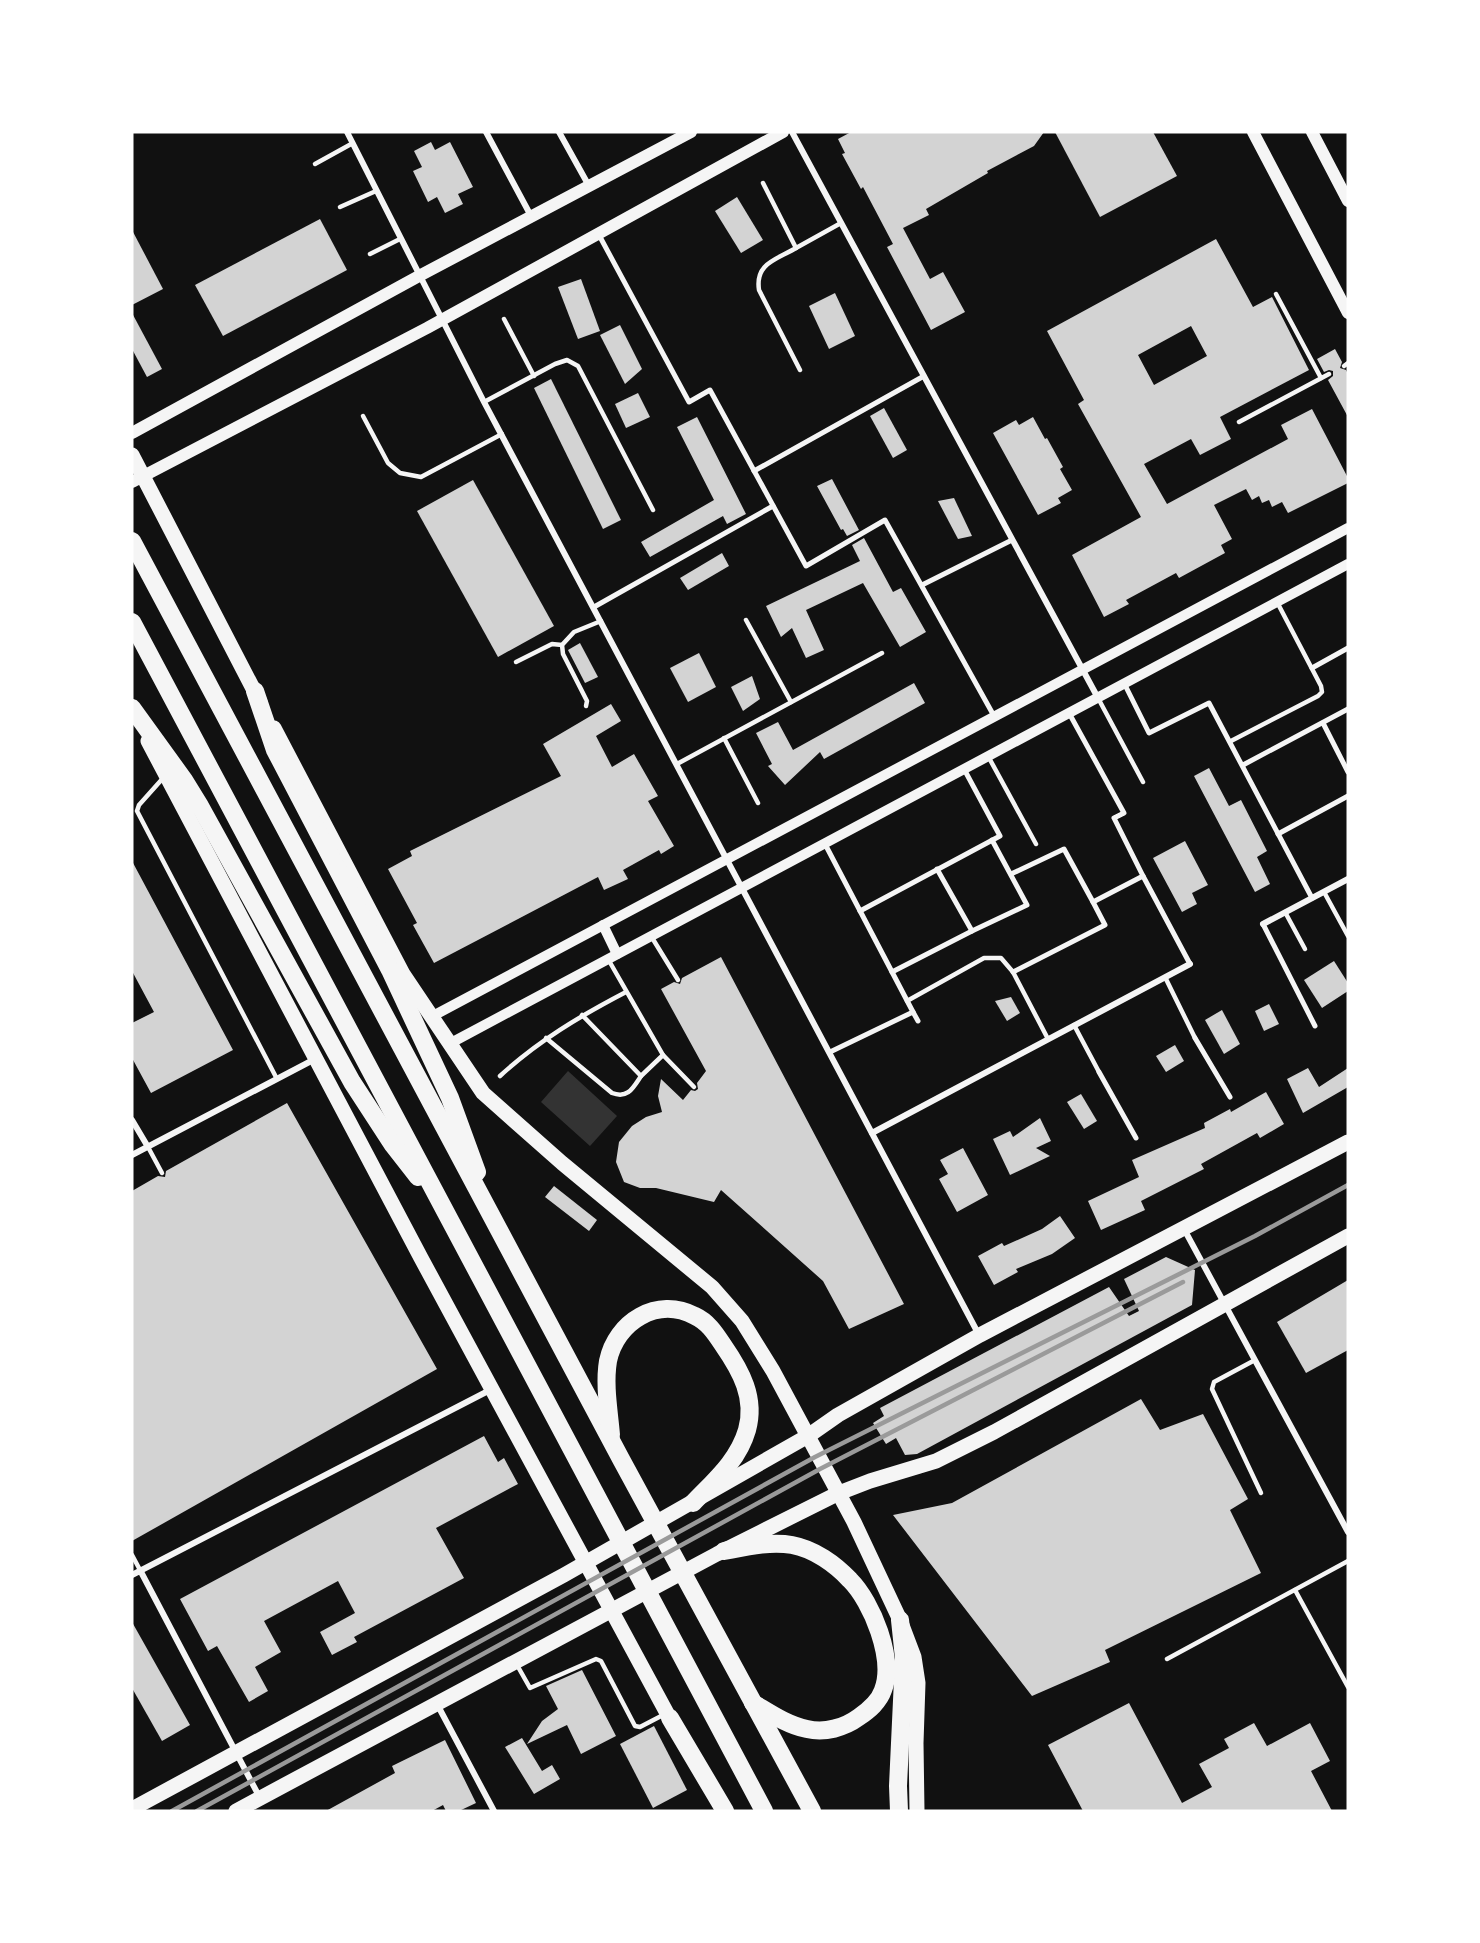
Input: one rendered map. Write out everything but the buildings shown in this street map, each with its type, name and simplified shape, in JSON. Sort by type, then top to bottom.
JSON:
[{"type":"highway","points":[[132,541],[612,1443],[812,1811]]},
{"type":"highway","points":[[132,622],[764,1811]]},
{"type":"highway","points":[[255,692],[274,750],[390,969],[450,1098],[491,1217]]},
{"type":"highway","points":[[132,712],[184,780],[206,816],[356,1090],[393,1145],[442,1205]]},
{"type":"highway","points":[[612,1443],[608,1399],[608,1362],[614,1344],[625,1327],[642,1314],[664,1309],[686,1312],[706,1322],[742,1376],[750,1412],[737,1454],[691,1504]]},
{"type":"highway","points":[[721,1552],[751,1546],[792,1545],[811,1551],[832,1563],[852,1581],[869,1609],[885,1652],[887,1666],[884,1690],[877,1701],[852,1722],[839,1728],[808,1729],[792,1725],[753,1703]]},
{"type":"highway","points":[[900,1620],[904,1658],[898,1786],[913,1810]]},
{"type":"highway","points":[[668,1715],[725,1811]]},
{"type":"main road","points":[[132,433],[419,276],[691,132]]},
{"type":"main road","points":[[138,479],[442,319],[783,132]]},
{"type":"main road","points":[[1253,132],[1348,313]]},
{"type":"main road","points":[[1311,132],[1348,201]]},
{"type":"main road","points":[[132,455],[138,479],[255,692],[403,974],[431,1017],[483,1093],[561,1163],[712,1287],[742,1321],[773,1371],[839,1493],[900,1620]]},
{"type":"main road","points":[[132,712],[421,1258],[617,1607],[716,1811]]},
{"type":"main road","points":[[132,1809],[591,1560],[808,1436],[838,1415],[980,1335],[1348,1142]]},
{"type":"main road","points":[[236,1811],[721,1552],[839,1493],[870,1480],[936,1461],[994,1432],[1348,1236]]},
{"type":"street","points":[[347,132],[484,402],[980,1335]]},
{"type":"street","points":[[486,132],[531,216]]},
{"type":"street","points":[[559,132],[589,186]]},
{"type":"street","points":[[792,132],[1098,698]]},
{"type":"street","points":[[598,234],[689,402],[710,390],[806,566],[885,520],[994,716]]},
{"type":"street","points":[[754,471],[924,376]]},
{"type":"street","points":[[594,607],[773,507]]},
{"type":"street","points":[[431,1017],[1348,528]]},
{"type":"street","points":[[922,585],[1012,540]]},
{"type":"street","points":[[449,1044],[1348,564]]},
{"type":"street","points":[[1312,668],[1348,648]]},
{"type":"street","points":[[1124,683],[1149,734],[1209,703],[1312,898]]},
{"type":"street","points":[[1243,765],[1348,709]]},
{"type":"street","points":[[872,1133],[1190,964],[1114,818],[1124,813],[1070,713]]},
{"type":"street","points":[[1323,723],[1348,772]]},
{"type":"street","points":[[860,911],[1000,836],[964,769]]},
{"type":"street","points":[[1278,834],[1348,796]]},
{"type":"street","points":[[892,972],[1027,904],[992,840]]},
{"type":"street","points":[[825,844],[918,1021]]},
{"type":"street","points":[[1011,874],[1064,849],[1105,926],[1013,972]]},
{"type":"street","points":[[937,869],[972,931]]},
{"type":"street","points":[[1093,902],[1143,876]]},
{"type":"street","points":[[1315,1026],[1263,924],[1348,879]]},
{"type":"street","points":[[603,925],[612,956]]},
{"type":"street","points":[[830,1052],[913,1012]]},
{"type":"street","points":[[1195,1038],[1230,1097]]},
{"type":"street","points":[[132,1155],[316,1059]]},
{"type":"street","points":[[1099,1072],[1136,1138]]},
{"type":"street","points":[[132,1120],[148,1147]]},
{"type":"street","points":[[1184,1228],[1348,1532]]},
{"type":"street","points":[[132,1575],[492,1388]]},
{"type":"street","points":[[140,1570],[260,1799]]},
{"type":"street","points":[[437,1704],[495,1811]]},
{"type":"lane","points":[[315,164],[352,143]]},
{"type":"lane","points":[[763,183],[796,248]]},
{"type":"lane","points":[[340,207],[376,191]]},
{"type":"lane","points":[[800,370],[759,290],[758,278],[762,268],[841,223]]},
{"type":"lane","points":[[370,254],[400,239]]},
{"type":"lane","points":[[1276,294],[1321,378]]},
{"type":"lane","points":[[504,319],[534,376]]},
{"type":"lane","points":[[484,402],[567,360],[578,366],[653,510]]},
{"type":"lane","points":[[1239,422],[1329,374]]},
{"type":"lane","points":[[363,416],[388,462],[400,473],[421,477],[501,434]]},
{"type":"lane","points":[[1231,741],[1322,692],[1277,602]]},
{"type":"lane","points":[[746,620],[791,702]]},
{"type":"lane","points":[[586,706],[587,701],[563,654],[562,645],[574,632],[601,621]]},
{"type":"lane","points":[[516,662],[552,644],[562,645]]},
{"type":"lane","points":[[677,764],[882,653]]},
{"type":"lane","points":[[1098,698],[1143,782]]},
{"type":"lane","points":[[724,738],[758,803]]},
{"type":"lane","points":[[988,756],[1036,844]]},
{"type":"lane","points":[[166,775],[139,805],[137,811],[277,1079]]},
{"type":"lane","points":[[1324,892],[1348,936]]},
{"type":"lane","points":[[1285,912],[1305,949]]},
{"type":"lane","points":[[651,936],[678,980]]},
{"type":"lane","points":[[612,956],[626,992],[663,1055],[694,1087]]},
{"type":"lane","points":[[907,1001],[984,958],[1001,958],[1013,972],[1048,1039]]},
{"type":"lane","points":[[1165,977],[1195,1038]]},
{"type":"lane","points":[[500,1076],[520,1057],[546,1038],[582,1015],[626,992]]},
{"type":"lane","points":[[582,1015],[641,1076]]},
{"type":"lane","points":[[1074,1025],[1099,1072]]},
{"type":"lane","points":[[546,1038],[612,1093],[620,1096],[631,1092],[641,1076],[663,1055]]},
{"type":"lane","points":[[148,1147],[162,1173]]},
{"type":"lane","points":[[1255,1360],[1214,1382],[1212,1389],[1261,1493]]},
{"type":"lane","points":[[132,1555],[140,1570]]},
{"type":"lane","points":[[1167,1659],[1348,1561]]},
{"type":"lane","points":[[1295,1590],[1348,1687]]},
{"type":"lane","points":[[516,1662],[530,1688],[596,1659],[601,1661],[635,1726],[640,1727],[668,1715]]},
{"type":"shaded area","points":[[568,1071],[617,1116],[590,1146],[541,1102]]},
{"type":"railway","points":[[172,1811],[815,1457],[1255,1236],[1348,1185]]},
{"type":"railway","points":[[197,1811],[820,1469],[1183,1282]]}]
